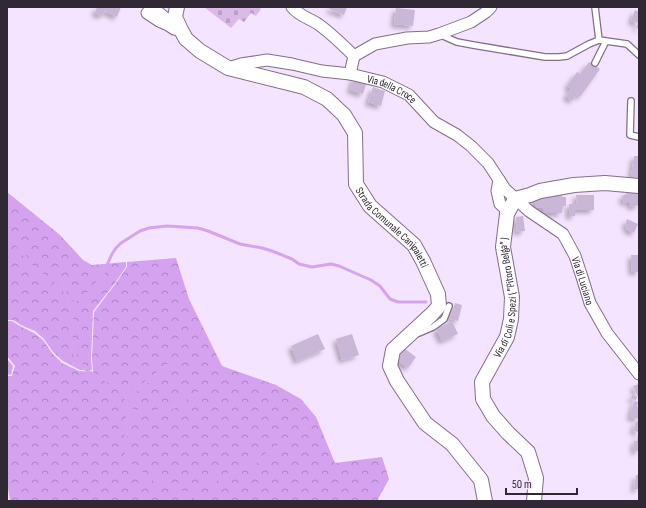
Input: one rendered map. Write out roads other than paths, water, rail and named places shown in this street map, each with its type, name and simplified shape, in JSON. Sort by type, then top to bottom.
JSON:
[{"type":"street","name":"Strada Comunale Canipaletti","points":[[177,7],[175,16],[181,30],[186,39],[200,51],[228,68],[304,86],[327,99],[344,115],[355,133],[356,184],[370,206],[414,244],[424,260],[438,294],[439,306],[393,350],[390,366],[397,381],[425,423],[452,444],[481,480],[485,501]]},
{"type":"street","points":[[292,7],[296,12],[316,23],[336,38],[354,56]]},
{"type":"street","points":[[350,74],[354,56],[375,44],[407,38],[429,37],[439,34],[471,22],[486,12],[490,7]]},
{"type":"street","points":[[150,10],[181,30]]},
{"type":"street","name":"Via della Croce","points":[[228,68],[241,64],[267,60],[350,74],[383,82],[408,96],[434,122],[457,135],[471,146],[488,163],[505,190],[515,199]]},
{"type":"street","points":[[499,180],[497,191],[500,204],[509,212]]},
{"type":"street","points":[[515,199],[540,191],[574,185],[605,182],[639,186]]},
{"type":"street","name":"Via di Coli e Spezi ( \"Pitoro Belga\" )","points":[[515,199],[507,214],[503,247],[512,297],[511,319],[507,336],[482,382],[483,400],[493,416],[528,452],[536,478],[534,501]]},
{"type":"street","name":"Via di Luciano","points":[[515,199],[529,211],[563,234],[574,256],[590,303],[607,333],[638,371]]},
{"type":"lane","points":[[594,7],[600,40]]},
{"type":"lane","points":[[439,34],[457,42],[545,57],[567,56],[600,40],[627,44],[639,55]]},
{"type":"lane","points":[[595,63],[606,41]]},
{"type":"lane","points":[[631,100],[630,135],[639,137]]},
{"type":"lane","points":[[406,339],[433,327],[444,319],[449,306]]},
{"type":"waterway","points":[[69,307],[77,299],[85,296],[93,290],[103,274],[112,254],[121,243],[140,231],[149,228],[167,226],[198,228],[240,244],[272,251],[292,259],[299,264],[312,267],[331,264],[339,266],[371,280],[380,286],[390,299],[398,302],[426,302]]},
{"type":"waterway","points":[[7,239],[16,243],[35,270],[56,281],[63,287],[72,316],[72,347],[80,364],[88,371],[115,385],[120,389],[126,399],[128,416],[126,451],[131,465],[167,486],[204,501]]},
{"type":"waterway","points":[[126,398],[172,362]]},
{"type":"waterway","points":[[128,409],[145,413],[165,410],[174,407],[189,396],[199,393]]},
{"type":"waterway","points":[[186,493],[254,463],[309,425]]},
{"type":"waterway","points":[[83,501],[94,491],[109,482],[130,462]]}]
